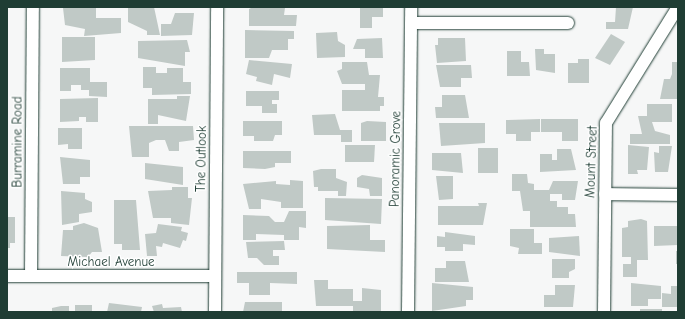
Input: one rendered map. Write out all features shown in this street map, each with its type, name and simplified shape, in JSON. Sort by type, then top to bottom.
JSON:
[{"type":"street","name":"Burramine Road","points":[[31,276],[34,7]]},
{"type":"street","name":"The Outlook","points":[[215,312],[217,7]]},
{"type":"street","name":"Panoramic Grove","points":[[408,312],[411,7]]},
{"type":"street","name":"Mount Street","points":[[604,312],[607,120],[678,9]]},
{"type":"street","points":[[411,23],[568,23]]},
{"type":"street","points":[[605,194],[678,195]]},
{"type":"street","name":"Michael Avenue","points":[[7,276],[215,276]]},
{"type":"building","points":[[128,7],[154,7],[160,35],[147,35],[147,31],[128,22]]},
{"type":"building","points":[[253,7],[285,8],[284,15],[297,15],[296,26],[249,26],[249,9]]},
{"type":"building","points":[[360,7],[383,7],[383,17],[372,17],[372,28],[360,28]]},
{"type":"building","points":[[616,7],[633,7],[628,29],[606,29],[606,22],[615,22]]},
{"type":"building","points":[[63,8],[96,8],[96,18],[121,18],[121,33],[84,36],[85,29],[65,25]]},
{"type":"building","points":[[175,13],[194,13],[192,35],[161,36],[161,24],[171,24]]},
{"type":"building","points":[[245,30],[294,31],[294,39],[288,39],[288,50],[272,50],[269,58],[245,58]]},
{"type":"building","points":[[337,32],[338,41],[345,45],[345,57],[317,58],[316,33]]},
{"type":"building","points":[[611,34],[625,42],[610,65],[595,58]]},
{"type":"building","points":[[62,37],[95,37],[95,60],[62,62]]},
{"type":"building","points":[[382,38],[383,58],[365,58],[365,49],[353,49],[357,39]]},
{"type":"building","points":[[438,38],[465,38],[466,61],[437,63],[435,45],[438,45]]},
{"type":"building","points":[[187,40],[190,52],[185,52],[185,66],[138,58],[138,41]]},
{"type":"building","points":[[535,49],[544,49],[544,54],[555,54],[555,73],[536,70]]},
{"type":"building","points":[[507,51],[521,51],[521,62],[529,62],[530,76],[507,76]]},
{"type":"building","points":[[578,59],[589,59],[589,83],[568,83],[568,63],[578,63]]},
{"type":"building","points":[[249,60],[292,64],[290,78],[274,74],[272,85],[256,81],[257,77],[246,74]]},
{"type":"building","points":[[342,62],[367,62],[369,75],[380,75],[378,97],[384,97],[384,106],[380,106],[380,111],[342,111],[342,90],[365,90],[365,84],[342,84],[337,71],[342,69]]},
{"type":"building","points":[[672,62],[678,62],[678,99],[660,99],[664,79],[670,79],[672,74]]},
{"type":"building","points":[[436,65],[471,65],[472,78],[461,78],[461,87],[440,87]]},
{"type":"building","points":[[143,67],[156,67],[156,73],[167,73],[167,68],[183,68],[183,82],[191,82],[191,94],[152,95],[152,88],[143,88]]},
{"type":"building","points":[[60,68],[90,68],[90,82],[107,82],[107,97],[89,96],[89,90],[81,90],[81,85],[71,85],[71,91],[60,91]]},
{"type":"building","points":[[246,91],[279,91],[279,100],[272,100],[272,104],[277,104],[277,113],[262,113],[262,106],[246,106]]},
{"type":"building","points":[[442,95],[465,95],[469,118],[436,118],[435,107],[442,107]]},
{"type":"building","points":[[177,96],[190,96],[186,121],[158,115],[158,124],[148,124],[148,99],[177,99]]},
{"type":"building","points":[[98,98],[98,122],[86,122],[86,117],[79,117],[79,121],[60,122],[60,99]]},
{"type":"building","points":[[647,104],[672,104],[672,122],[652,122],[655,131],[670,135],[670,144],[630,144],[630,134],[642,134],[638,116],[647,116]]},
{"type":"building","points":[[335,114],[340,130],[352,130],[352,142],[341,142],[341,135],[314,135],[312,115]]},
{"type":"building","points":[[540,119],[540,132],[531,132],[531,141],[516,141],[516,134],[506,134],[506,120]]},
{"type":"building","points":[[541,119],[578,119],[578,141],[562,141],[562,132],[541,132]]},
{"type":"building","points":[[243,121],[282,121],[282,135],[275,135],[273,141],[254,141],[254,136],[243,136]]},
{"type":"building","points":[[367,121],[386,122],[386,141],[361,141],[361,123]]},
{"type":"building","points":[[439,123],[485,123],[485,143],[441,146]]},
{"type":"building","points":[[129,126],[193,126],[194,140],[179,142],[179,151],[169,151],[165,140],[156,140],[149,143],[149,157],[132,157]]},
{"type":"building","points":[[58,128],[82,128],[82,149],[68,149],[68,144],[58,145]]},
{"type":"building","points":[[345,145],[375,145],[374,162],[345,162]]},
{"type":"building","points":[[628,145],[649,147],[647,170],[637,170],[638,174],[628,174]]},
{"type":"building","points":[[659,146],[672,146],[668,172],[655,172],[654,152],[659,153]]},
{"type":"building","points":[[478,148],[498,148],[498,173],[478,173]]},
{"type":"building","points":[[557,149],[571,149],[576,170],[540,172],[540,154],[552,154],[552,160],[557,160]]},
{"type":"building","points":[[243,151],[291,151],[291,163],[275,163],[275,167],[265,169],[243,168]]},
{"type":"building","points":[[432,153],[461,153],[463,173],[432,170]]},
{"type":"building","points":[[60,157],[90,160],[90,177],[80,177],[80,184],[63,184]]},
{"type":"building","points":[[145,163],[183,167],[183,185],[145,179]]},
{"type":"building","points":[[321,169],[336,169],[336,178],[347,182],[346,196],[338,196],[338,191],[318,191],[318,187],[314,187],[313,171]]},
{"type":"building","points":[[512,174],[527,174],[528,183],[534,184],[534,190],[549,190],[553,181],[578,181],[575,200],[562,200],[562,194],[550,194],[550,201],[557,201],[557,207],[568,207],[568,214],[575,214],[576,227],[530,227],[530,211],[523,211],[520,191],[512,191]]},
{"type":"building","points":[[362,175],[382,178],[382,196],[370,196],[369,189],[357,187],[357,178]]},
{"type":"building","points":[[436,176],[453,176],[453,199],[439,200]]},
{"type":"building","points":[[290,180],[303,181],[303,208],[281,208],[281,202],[261,199],[261,209],[249,209],[243,184],[276,181],[276,184],[290,185]]},
{"type":"building","points":[[172,187],[188,187],[188,198],[192,198],[189,225],[171,223],[171,218],[153,218],[148,191],[172,190]]},
{"type":"building","points":[[61,191],[85,193],[85,199],[92,202],[92,212],[79,214],[79,222],[62,225]]},
{"type":"building","points":[[325,198],[382,199],[381,224],[325,220]]},
{"type":"building","points":[[114,200],[136,200],[140,250],[122,250],[122,244],[114,244]]},
{"type":"building","points":[[478,203],[487,203],[483,225],[438,225],[438,206],[479,206]]},
{"type":"building","points":[[289,211],[306,211],[306,228],[299,227],[299,240],[284,240],[284,235],[256,234],[256,240],[243,240],[243,215],[269,216],[275,222],[284,222]]},
{"type":"building","points":[[7,217],[15,217],[15,243],[10,243],[10,248],[7,248]]},
{"type":"building","points":[[641,219],[647,221],[648,260],[637,260],[637,277],[623,277],[623,264],[631,264],[631,257],[622,257],[622,228],[628,227],[628,221]]},
{"type":"building","points":[[84,223],[98,228],[102,252],[92,252],[88,257],[61,256],[63,230],[73,230],[73,226]]},
{"type":"building","points":[[158,224],[182,227],[181,231],[188,233],[186,241],[183,240],[180,248],[163,243],[162,247],[156,246],[157,256],[147,256],[145,234],[156,233]]},
{"type":"building","points":[[370,225],[370,240],[385,240],[385,252],[327,249],[327,226]]},
{"type":"building","points":[[654,226],[678,226],[678,245],[654,246]]},
{"type":"building","points":[[510,229],[534,229],[534,243],[542,243],[542,254],[518,254],[519,248],[510,246]]},
{"type":"building","points":[[445,232],[475,236],[475,245],[463,244],[463,251],[445,251],[445,247],[437,247],[437,236],[445,237]]},
{"type":"building","points":[[579,236],[580,256],[549,252],[549,238]]},
{"type":"building","points":[[284,241],[285,250],[273,250],[273,256],[279,256],[279,265],[264,265],[257,258],[248,258],[246,242]]},
{"type":"building","points":[[676,251],[678,251],[678,264],[676,264]]},
{"type":"building","points":[[552,259],[575,259],[575,269],[569,272],[569,278],[552,278]]},
{"type":"building","points":[[446,261],[465,261],[469,282],[435,282],[435,268],[446,268]]},
{"type":"building","points":[[237,272],[297,272],[297,284],[270,283],[270,295],[249,295],[249,283],[237,283]]},
{"type":"building","points":[[314,280],[328,280],[328,289],[353,289],[353,301],[362,301],[362,288],[381,290],[381,312],[353,312],[353,306],[316,306]]},
{"type":"building","points":[[432,283],[473,287],[473,300],[466,300],[466,306],[432,311]]},
{"type":"building","points":[[631,283],[661,286],[661,299],[648,299],[648,306],[631,306]]},
{"type":"building","points":[[555,285],[575,285],[573,307],[544,307],[544,295],[555,295]]},
{"type":"building","points":[[671,286],[678,286],[678,307],[662,307],[662,293],[671,294]]},
{"type":"building","points":[[245,302],[282,302],[282,312],[243,312]]},
{"type":"building","points":[[109,303],[142,307],[141,312],[107,312]]},
{"type":"building","points":[[162,304],[163,308],[181,307],[182,312],[154,312],[152,306]]},
{"type":"building","points":[[75,305],[92,305],[92,312],[75,312]]},
{"type":"building","points":[[69,306],[69,312],[52,312],[52,308]]},
{"type":"building","points":[[640,309],[662,309],[662,312],[640,312]]}]
